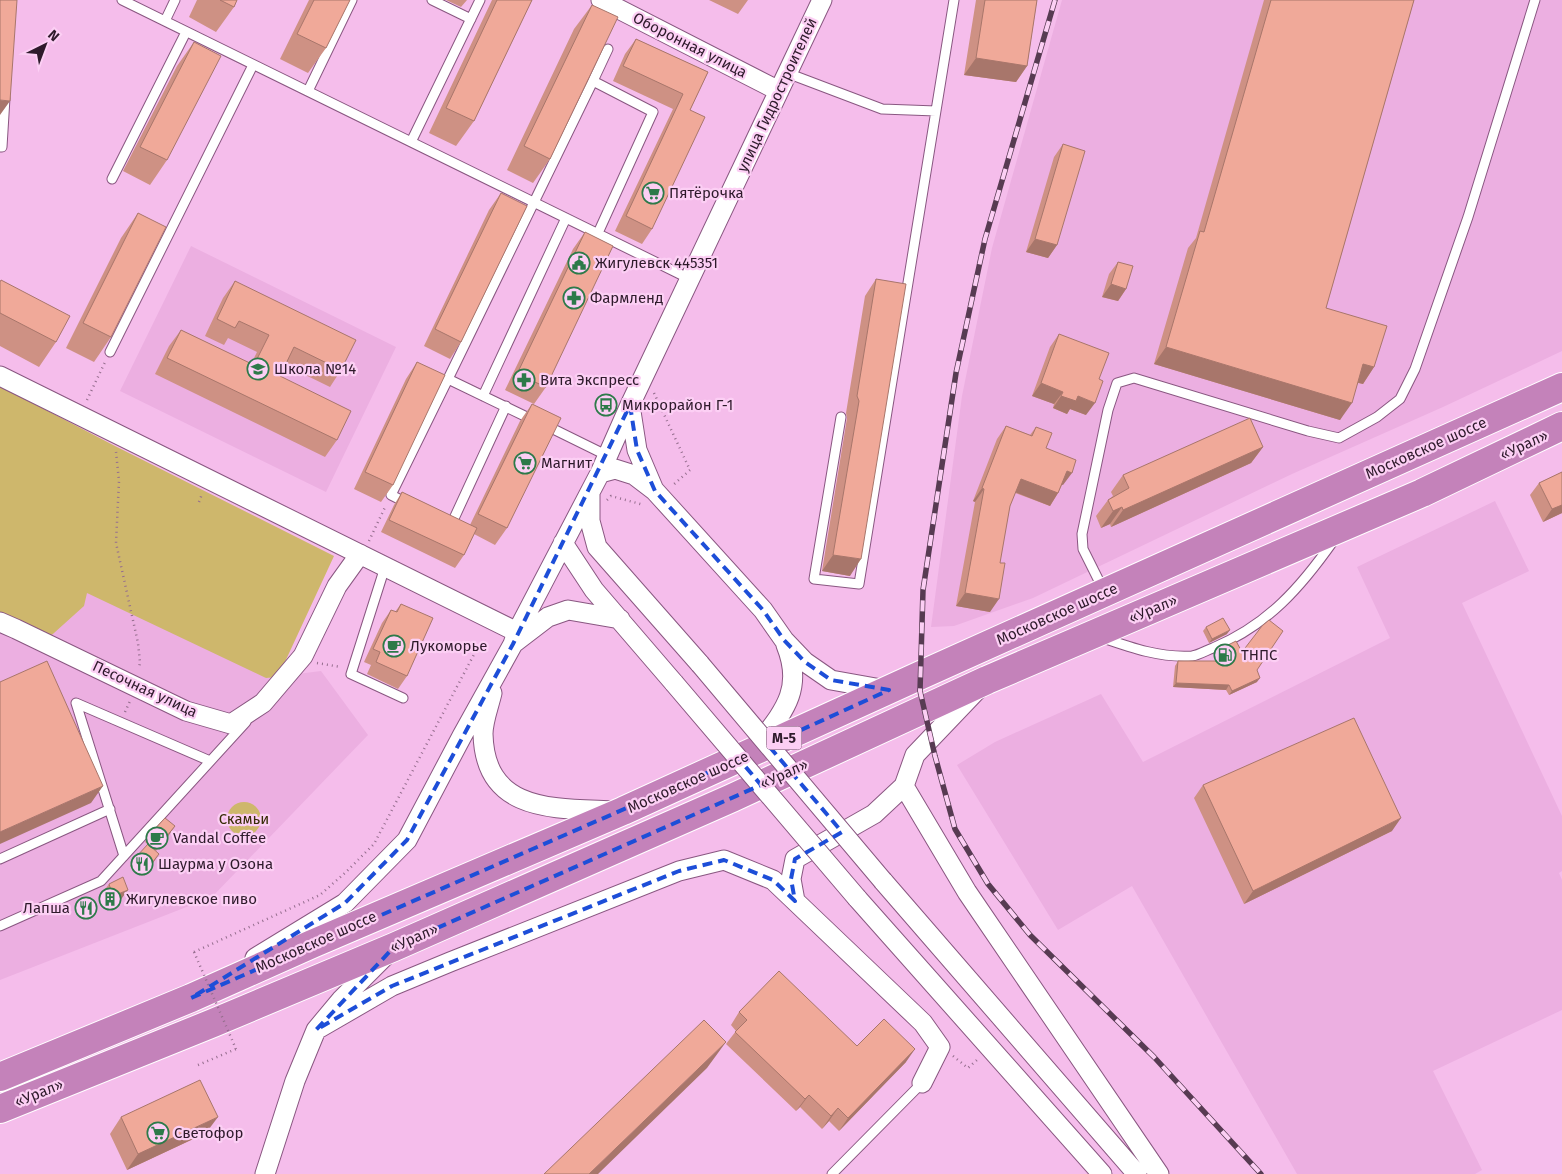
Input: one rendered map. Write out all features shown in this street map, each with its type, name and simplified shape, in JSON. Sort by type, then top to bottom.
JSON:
[{"type":"highway","name":"Московское шоссе","points":[[0,1077],[191,998],[623,811],[1562,387]]},
{"type":"highway","name":"«Урал»","points":[[0,1109],[394,947],[732,798],[987,680],[1422,493],[1562,426]]},
{"type":"street","name":"Оборонная улица","points":[[601,0],[620,4],[779,91]]},
{"type":"street","name":"улица Гидростроителей","points":[[191,998],[345,903],[407,840],[515,638],[608,456],[630,405],[822,0]]},
{"type":"street","points":[[0,376],[386,567],[515,638],[548,617],[568,610],[620,619]]},
{"type":"street","points":[[630,405],[637,450],[659,495]]},
{"type":"street","points":[[889,690],[831,680],[805,662],[784,640],[763,610],[659,495],[634,476],[615,469],[595,480],[589,505],[590,521],[597,547],[700,664],[883,881],[1137,1174]]},
{"type":"street","points":[[563,543],[594,590],[857,898],[1102,1174]]},
{"type":"street","name":"Песочная улица","points":[[0,622],[186,712],[232,724],[263,703],[303,656],[338,586],[361,555]]},
{"type":"street","points":[[750,754],[783,712],[794,685],[793,662],[784,640]]},
{"type":"street","points":[[497,671],[483,733],[488,764],[504,790],[532,804],[556,808],[623,811]]},
{"type":"street","points":[[795,900],[790,879],[795,859],[874,814],[904,786],[915,755],[987,680]]},
{"type":"street","points":[[904,786],[967,892],[1159,1174]]},
{"type":"street","points":[[316,1030],[392,986],[679,871],[724,860],[773,880],[923,1023],[940,1047],[922,1083]]},
{"type":"street","points":[[265,1174],[295,1080],[316,1030],[341,1000],[394,947]]},
{"type":"lane","points":[[123,0],[690,279]]},
{"type":"lane","points":[[165,21],[175,0]]},
{"type":"lane","points":[[308,91],[352,0]]},
{"type":"lane","points":[[432,0],[471,19]]},
{"type":"lane","points":[[411,142],[480,0]]},
{"type":"lane","points":[[841,417],[814,579],[859,584],[954,0]]},
{"type":"lane","points":[[1104,593],[1083,549],[1082,534],[1108,410],[1117,384],[1134,378],[1308,431],[1339,438],[1377,417],[1400,399],[1415,369],[1468,217],[1535,0]]},
{"type":"lane","points":[[112,179],[186,32]]},
{"type":"lane","points":[[416,507],[391,495],[608,49]]},
{"type":"lane","points":[[110,352],[254,65]]},
{"type":"lane","points":[[787,74],[882,109],[936,111]]},
{"type":"lane","points":[[593,81],[653,112],[598,234]]},
{"type":"lane","points":[[0,147],[2,147],[5,88]]},
{"type":"lane","points":[[483,396],[566,218]]},
{"type":"lane","points":[[448,379],[608,456]]},
{"type":"lane","points":[[442,520],[451,524],[506,406]]},
{"type":"lane","points":[[1093,635],[1148,653],[1194,656],[1234,639],[1282,604],[1311,572],[1343,527]]},
{"type":"lane","points":[[386,567],[351,674],[403,698]]},
{"type":"lane","points":[[124,856],[76,703],[210,761]]},
{"type":"lane","points":[[0,926],[101,881],[263,703]]},
{"type":"lane","points":[[0,859],[110,809]]},
{"type":"lane","points":[[832,1174],[922,1083]]},
{"type":"path","points":[[80,415],[110,352]]},
{"type":"path","points":[[604,504],[611,496],[659,495],[690,470],[652,389]]},
{"type":"path","points":[[114,432],[118,481],[116,543],[138,642],[140,662],[135,686],[121,722]]},
{"type":"path","points":[[361,555],[391,495]]},
{"type":"path","points":[[198,1065],[236,1049],[194,952],[320,895],[374,844],[480,643]]},
{"type":"path","points":[[316,662],[352,669]]},
{"type":"path","points":[[968,1068],[981,1057]]},
{"type":"highlighted area","points":[[630,405],[637,450],[655,491],[763,610],[784,640],[805,662],[831,680],[889,690],[768,745],[842,832],[795,859],[791,879],[795,901],[773,880],[724,860],[679,871],[392,986],[316,1030],[394,947],[761,785],[739,759],[191,998],[345,903],[407,840],[513,644]]},
{"type":"shaded area","points":[[1062,0],[1562,0],[1562,351],[1443,407],[1292,474],[1033,598],[954,626],[931,627],[962,396],[992,248]]},
{"type":"shaded area","name":"Школа №14","points":[[191,246],[396,347],[326,492],[120,391]]},
{"type":"shaded area","points":[[0,386],[266,678],[321,671],[368,735],[212,897],[0,980]]},
{"type":"shaded area","points":[[1495,501],[1529,571],[1462,603],[1562,816],[1562,871],[1559,873],[1562,880],[1562,1010],[1433,1071],[1482,1170],[1475,1174],[1297,1174],[1132,886],[1058,930],[957,765],[995,742],[1101,694],[1143,762],[1390,638],[1357,567]]},
{"type":"green space","points":[[0,386],[334,556],[278,677],[266,678],[87,593],[84,606],[44,642],[0,621]]},
{"type":"green space","name":"Скамьи","points":[[244,802],[256,807],[261,819],[256,831],[244,836],[232,831],[227,819],[232,807]]},
{"type":"building","points":[[0,0],[17,0],[10,101],[0,100]]},
{"type":"building","points":[[220,0],[237,0],[234,7]]},
{"type":"building","points":[[314,0],[350,0],[326,48],[297,34]]},
{"type":"building","points":[[497,0],[532,0],[474,121],[446,108]]},
{"type":"building","points":[[985,0],[1037,0],[1027,66],[976,58]]},
{"type":"building","points":[[1271,0],[1414,0],[1326,308],[1387,326],[1374,367],[1363,364],[1352,403],[1166,347],[1200,231],[1204,232]]},
{"type":"building","points":[[592,5],[618,17],[550,159],[524,146]]},
{"type":"building","points":[[636,39],[708,72],[690,110],[705,117],[652,229],[626,216],[683,94],[623,66]]},
{"type":"building","points":[[194,42],[221,56],[167,160],[140,147]]},
{"type":"building","points":[[1063,144],[1085,151],[1057,245],[1035,239]]},
{"type":"building","points":[[501,193],[527,206],[461,342],[435,329]]},
{"type":"building","points":[[138,213],[166,227],[111,337],[83,323]]},
{"type":"building","points":[[585,232],[613,246],[546,387],[517,374]]},
{"type":"building","points":[[1118,262],[1133,266],[1126,289],[1111,284]]},
{"type":"building","points":[[876,279],[906,284],[861,559],[833,555],[859,401],[857,396]]},
{"type":"building","points":[[1,280],[70,316],[56,342],[0,313]]},
{"type":"building","points":[[235,281],[356,340],[341,370],[294,347],[280,376],[351,411],[337,440],[167,358],[181,330],[254,365],[269,335],[239,321],[235,328],[217,319]]},
{"type":"building","points":[[1059,334],[1109,353],[1099,379],[1103,381],[1095,403],[1078,396],[1076,401],[1061,396],[1063,392],[1041,383]]},
{"type":"building","points":[[417,362],[445,375],[393,485],[365,472]]},
{"type":"building","points":[[532,404],[561,418],[507,528],[478,514]]},
{"type":"building","points":[[1250,418],[1263,447],[1123,510],[1122,507],[1113,511],[1108,500],[1129,488],[1123,475]]},
{"type":"building","points":[[1006,426],[1032,436],[1036,427],[1052,433],[1046,448],[1076,460],[1072,473],[1067,471],[1058,493],[1021,479],[1010,506],[1000,563],[1005,563],[999,599],[965,593],[984,489],[982,488]]},
{"type":"building","points":[[1562,472],[1562,505],[1552,509],[1539,483]]},
{"type":"building","points":[[402,492],[477,528],[464,555],[389,520]]},
{"type":"building","name":"Лукоморье","points":[[401,604],[433,618],[407,676],[376,662],[380,652],[373,649],[391,610],[397,612]]},
{"type":"building","points":[[1223,618],[1230,630],[1212,639],[1206,627]]},
{"type":"building","points":[[1269,620],[1283,631],[1257,670],[1260,678],[1232,691],[1229,685],[1176,683],[1178,661],[1223,661],[1218,650],[1236,641],[1242,652]]},
{"type":"building","points":[[47,661],[103,786],[0,832],[0,682]]},
{"type":"building","points":[[1354,718],[1401,818],[1253,891],[1203,785]]},
{"type":"building","points":[[165,818],[175,826],[162,842],[151,833]]},
{"type":"building","points":[[148,844],[159,854],[148,868],[136,857]]},
{"type":"building","points":[[123,877],[128,890],[113,896],[109,884]]},
{"type":"building","points":[[779,971],[857,1046],[884,1019],[915,1049],[848,1118],[838,1108],[831,1116],[809,1095],[805,1099],[735,1032],[747,1020],[739,1012]]},
{"type":"building","points":[[704,1020],[726,1042],[589,1174],[544,1174]]},
{"type":"building","points":[[200,1080],[218,1117],[138,1154],[121,1117]]},
{"type":"railway","points":[[1055,0],[985,239],[956,373],[923,590],[920,691],[955,829],[988,884],[1030,935],[1154,1057],[1261,1174]]},
{"type":"place","name":"Пятёрочка","points":[[653,193]]},
{"type":"place","name":"Жигулевск 445351","points":[[579,263]]},
{"type":"place","name":"Фармленд","points":[[574,298]]},
{"type":"place","name":"Школа №14","points":[[258,369]]},
{"type":"place","name":"Вита Экспресс","points":[[524,380]]},
{"type":"place","name":"Микрорайон Г-1","points":[[606,405]]},
{"type":"place","name":"Магнит","points":[[525,463]]},
{"type":"place","name":"Лукоморье","points":[[394,646]]},
{"type":"place","name":"ТНПС","points":[[1225,655]]},
{"type":"place","name":"Vandal Coffee","points":[[157,838]]},
{"type":"place","name":"Шаурма у Озона","points":[[142,864]]},
{"type":"place","name":"Жигулевское пиво","points":[[110,899]]},
{"type":"place","name":"Лапша","points":[[86,908]]},
{"type":"place","name":"Светофор","points":[[158,1133]]}]
